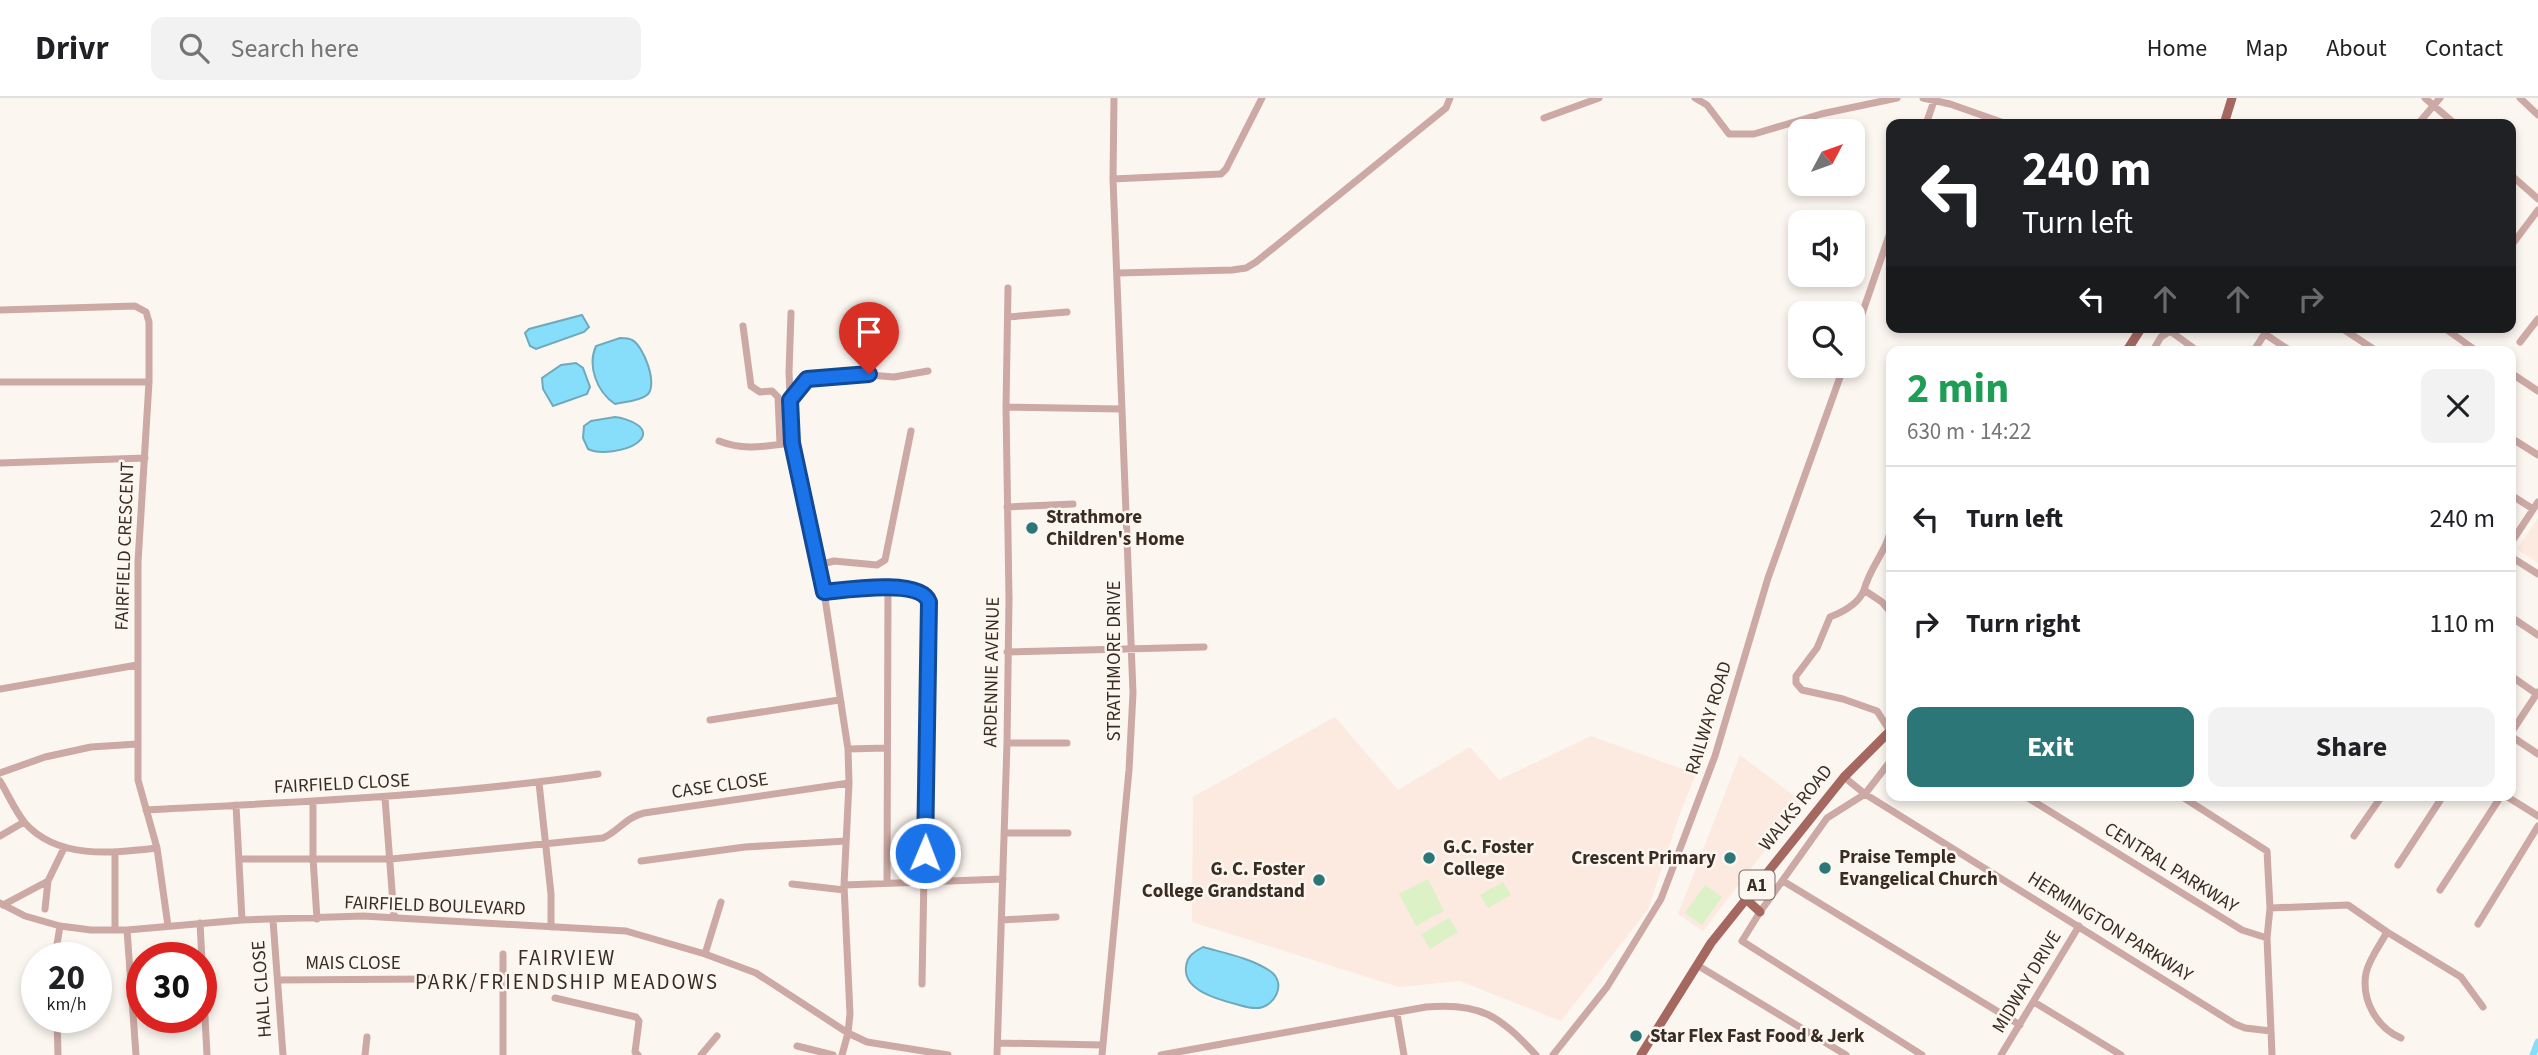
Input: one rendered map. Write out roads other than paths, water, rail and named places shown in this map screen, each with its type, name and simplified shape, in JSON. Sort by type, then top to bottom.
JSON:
[{"type":"main road","points":[[2226,119],[2232,98]]},
{"type":"main road","name":"WALKS ROAD","points":[[1641,1055],[1711,943],[1844,776],[1886,735]]},
{"type":"main road","points":[[1746,900],[1760,912]]},
{"type":"street","name":"STRATHMORE DRIVE","points":[[1102,1055],[1129,770],[1133,694],[1113,179],[1114,98]]},
{"type":"street","points":[[1113,179],[1221,174],[1262,98]]},
{"type":"street","points":[[1118,273],[1246,268],[1446,107],[1450,98]]},
{"type":"street","points":[[1544,118],[1599,98]]},
{"type":"street","points":[[1695,98],[1707,102],[1729,134],[1754,134],[1821,114],[1898,98]]},
{"type":"street","points":[[1923,98],[1934,99],[1992,119]]},
{"type":"street","points":[[2425,98],[2449,119]]},
{"type":"street","points":[[2422,119],[2440,98]]},
{"type":"street","points":[[2520,98],[2538,115]]},
{"type":"street","points":[[1928,119],[1934,99]]},
{"type":"street","points":[[2516,179],[2538,199]]},
{"type":"street","points":[[2516,239],[2538,210]]},
{"type":"street","points":[[1865,305],[1886,244]]},
{"type":"street","name":"ARDENNIE AVENUE","points":[[997,1055],[1007,743],[1008,288]]},
{"type":"street","name":"FAIRFIELD CRESCENT","points":[[0,310],[135,306],[146,312],[149,322],[149,382],[138,562],[138,780],[157,848],[168,926]]},
{"type":"street","points":[[1007,317],[1067,312]]},
{"type":"street","points":[[791,313],[792,443],[824,592],[848,749],[844,887],[850,1014],[842,1055]]},
{"type":"street","points":[[2520,342],[2538,319]]},
{"type":"street","points":[[743,326],[751,386],[760,392],[772,391],[778,397],[780,444]]},
{"type":"street","points":[[2173,333],[2191,346]]},
{"type":"street","points":[[2269,333],[2285,346]]},
{"type":"street","points":[[2349,333],[2369,346]]},
{"type":"street","points":[[2450,333],[2467,346]]},
{"type":"street","points":[[790,400],[802,382],[813,378],[869,374],[894,377],[928,370]]},
{"type":"street","points":[[2516,376],[2538,390]]},
{"type":"street","name":"RAILWAY ROAD","points":[[1553,1055],[1607,987],[1661,900],[1715,757],[1768,578],[1840,378]]},
{"type":"street","points":[[0,382],[149,382]]},
{"type":"street","points":[[1006,407],[1121,409]]},
{"type":"street","points":[[818,565],[834,561],[877,565],[885,560],[911,431]]},
{"type":"street","points":[[719,441],[733,447],[749,449],[792,443]]},
{"type":"street","points":[[2516,441],[2538,455]]},
{"type":"street","points":[[0,463],[145,458]]},
{"type":"street","points":[[2516,497],[2536,505],[2516,535]]},
{"type":"street","points":[[1007,507],[1073,503]]},
{"type":"street","points":[[1886,547],[1868,575],[1861,598],[1840,614],[1830,617],[1817,648],[1796,676],[1796,683],[1802,691],[1843,699],[1877,711],[1886,723]]},
{"type":"street","points":[[2516,560],[2538,574]]},
{"type":"street","points":[[824,592],[888,587],[920,591],[927,595],[929,602],[922,984]]},
{"type":"street","points":[[887,882],[888,587]]},
{"type":"street","points":[[1864,590],[1886,607]]},
{"type":"street","points":[[2516,620],[2538,635]]},
{"type":"street","points":[[1007,652],[1203,647]]},
{"type":"street","points":[[0,689],[136,665]]},
{"type":"street","points":[[2516,679],[2538,693],[2516,726]]},
{"type":"street","points":[[710,720],[839,700],[841,702]]},
{"type":"street","points":[[2516,738],[2538,754]]},
{"type":"street","points":[[1007,743],[1067,743]]},
{"type":"street","points":[[0,773],[45,757],[91,747],[137,744]]},
{"type":"street","points":[[848,749],[887,748]]},
{"type":"street","points":[[1886,767],[1865,794],[1827,818],[1760,912],[1742,942],[1922,1055]]},
{"type":"street","name":"FAIRFIELD CLOSE","points":[[146,810],[385,798],[539,783],[598,774]]},
{"type":"street","name":"HERMINGTON PARKWAY","points":[[1844,776],[1865,794],[2235,1024],[2270,1031]]},
{"type":"street","points":[[0,781],[24,822],[37,833],[64,848],[115,853],[157,848]]},
{"type":"street","points":[[539,783],[551,894],[551,927]]},
{"type":"street","name":"CASE CLOSE","points":[[544,844],[603,838],[612,834],[624,822],[644,813],[849,783]]},
{"type":"street","points":[[385,798],[394,917]]},
{"type":"street","name":"CENTRAL PARKWAY","points":[[2033,801],[2242,930],[2267,938]]},
{"type":"street","points":[[2189,801],[2267,851],[2270,908],[2267,938],[2272,1055]]},
{"type":"street","points":[[2354,836],[2378,801]]},
{"type":"street","points":[[2398,865],[2440,801]]},
{"type":"street","points":[[2440,890],[2501,801]]},
{"type":"street","points":[[2512,801],[2538,816]]},
{"type":"street","points":[[313,802],[317,919]]},
{"type":"street","points":[[236,805],[242,920]]},
{"type":"street","points":[[0,836],[24,822]]},
{"type":"street","points":[[2478,924],[2538,826]]},
{"type":"street","points":[[1005,833],[1068,833]]},
{"type":"street","points":[[641,861],[745,847],[846,841]]},
{"type":"street","points":[[240,859],[391,859],[544,844]]},
{"type":"street","points":[[46,909],[48,881],[64,848]]},
{"type":"street","points":[[115,853],[115,930]]},
{"type":"street","points":[[792,884],[844,887],[887,882],[1003,879]]},
{"type":"street","points":[[2,904],[48,881]]},
{"type":"street","points":[[1783,881],[2020,1025]]},
{"type":"street","points":[[705,954],[721,902]]},
{"type":"street","name":"FAIRFIELD BOULEVARD","points":[[2,904],[25,916],[60,926],[115,930],[242,920],[363,916],[626,931],[705,954],[756,973],[848,1033],[867,1042],[893,1051],[948,1055]]},
{"type":"street","points":[[2270,908],[2348,905],[2460,977],[2483,1007]]},
{"type":"street","points":[[1002,920],[1056,917]]},
{"type":"street","name":"HALL CLOSE","points":[[273,920],[283,1055]]},
{"type":"street","points":[[200,923],[207,1055]]},
{"type":"street","points":[[57,942],[60,926]]},
{"type":"street","name":"MIDWAY DRIVE","points":[[2001,1055],[2079,926]]},
{"type":"street","points":[[127,930],[135,1055]]},
{"type":"street","points":[[2387,932],[2366,974],[2367,994],[2370,1007],[2379,1023],[2401,1038]]},
{"type":"street","points":[[502,954],[503,1055]]},
{"type":"street","points":[[1697,965],[1846,1055]]},
{"type":"street","name":"MAIS CLOSE","points":[[278,979],[429,979]]},
{"type":"street","points":[[555,998],[636,1017],[639,1021],[635,1052],[638,1055]]},
{"type":"street","points":[[2034,1002],[2121,1055]]},
{"type":"street","points":[[1161,1055],[1450,1004],[1473,1007],[1503,1024],[1536,1055]]},
{"type":"street","points":[[1396,1014],[1404,1055]]},
{"type":"street","points":[[57,1033],[58,1055]]},
{"type":"street","points":[[701,1055],[718,1036]]},
{"type":"street","points":[[365,1055],[367,1037]]},
{"type":"street","points":[[998,1043],[1102,1045]]},
{"type":"street","points":[[797,1046],[833,1055]]},
{"type":"water","points":[[582,315],[589,327],[584,332],[536,349],[530,346],[525,333],[529,329]]},
{"type":"water","points":[[620,338],[632,340],[641,349],[651,383],[650,390],[644,397],[615,404],[603,393],[595,378],[593,354],[596,346]]},
{"type":"water","points":[[576,363],[583,368],[590,387],[587,394],[553,406],[543,389],[542,378],[561,365]]},
{"type":"water","points":[[615,417],[626,419],[641,428],[642,438],[632,446],[620,450],[599,452],[588,449],[583,438],[584,426],[591,421]]},
{"type":"water","points":[[1203,947],[1246,959],[1270,971],[1278,982],[1273,1000],[1262,1007],[1251,1008],[1213,997],[1196,988],[1190,982],[1186,967],[1189,957]]},
{"type":"waterway","points":[[2533,1055],[2538,1042]]},
{"type":"place","name":"Strathmore Children's Home","points":[[1032,528]]},
{"type":"place","name":"G.C. Foster College","points":[[1429,858]]},
{"type":"place","name":"Crescent Primary","points":[[1730,858]]},
{"type":"place","name":"Praise Temple Evangelical Church","points":[[1825,868]]},
{"type":"place","name":"G. C. Foster College Grandstand","points":[[1319,880]]},
{"type":"place","name":"Star Flex Fast Food & Jerk","points":[[1636,1036]]},
{"type":"district","name":"FAIRVIEW PARK/FRIENDSHIP MEADOWS","points":[[567,970]]}]
